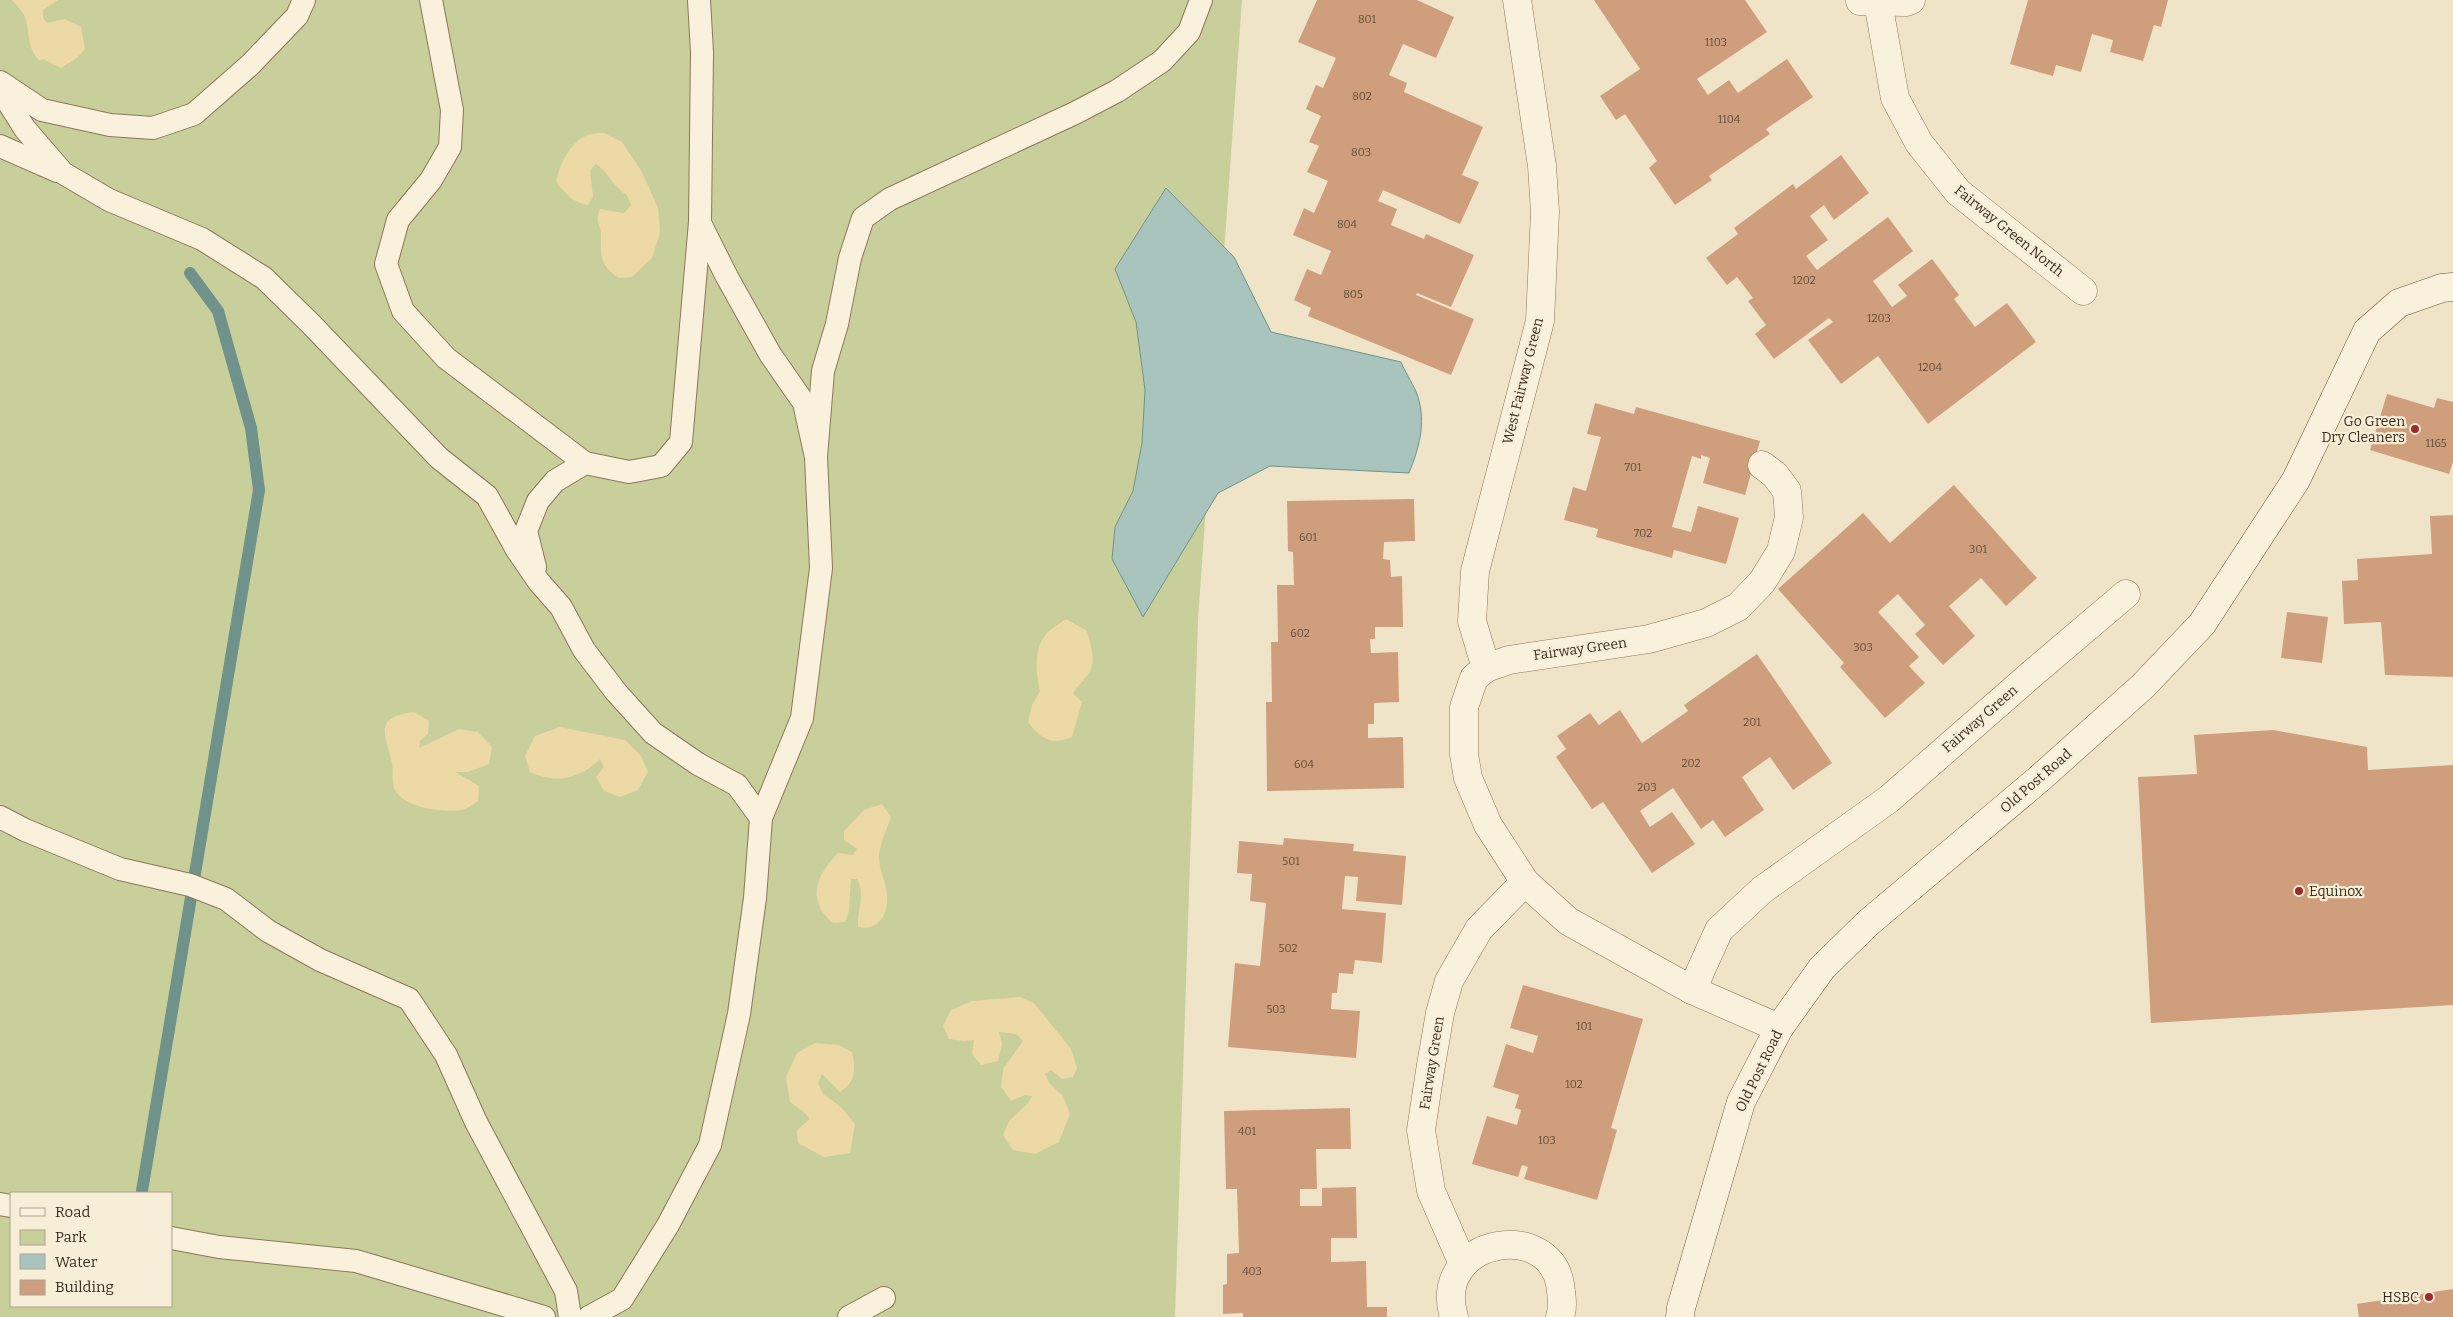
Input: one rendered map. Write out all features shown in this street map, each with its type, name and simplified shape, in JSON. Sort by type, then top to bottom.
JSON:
[{"type":"street","name":"West Fairway Green","points":[[1486,668],[1472,621],[1475,572],[1540,321],[1545,212],[1542,166],[1518,0]]},
{"type":"street","points":[[1868,1],[1906,2],[1911,0]]},
{"type":"street","name":"Fairway Green North","points":[[1868,1],[1895,98],[1919,143],[1958,192],[2083,291]]},
{"type":"street","name":"Old Post Road","points":[[1680,1317],[1741,1102],[1779,1028],[1822,968],[1868,923],[2039,779],[2144,686],[2202,624],[2296,480],[2367,331],[2399,303],[2442,288],[2453,287]]},
{"type":"street","name":"Fairway Green","points":[[1486,668],[1518,658],[1649,639],[1706,623],[1738,607],[1762,582],[1782,550],[1789,516],[1787,491],[1775,475],[1762,465]]},
{"type":"street","name":"Fairway Green","points":[[1692,990],[1719,930],[1762,890],[1889,799],[2032,672],[2126,594]]},
{"type":"street","points":[[1486,668],[1474,678],[1464,707],[1464,754],[1468,778],[1488,825],[1525,882],[1568,920],[1692,990],[1779,1028]]},
{"type":"street","name":"Fairway Green","points":[[1463,1264],[1431,1191],[1421,1130],[1430,1071],[1440,1014],[1449,981],[1479,929],[1525,882]]},
{"type":"street","points":[[1454,1317],[1451,1308],[1454,1281],[1463,1264],[1473,1255],[1490,1246],[1517,1244],[1535,1251],[1551,1264],[1560,1281],[1563,1309],[1560,1317]]},
{"type":"lane","points":[[0,82],[42,110],[110,125],[153,128],[194,114],[250,65],[297,16],[304,0]]},
{"type":"lane","points":[[431,0],[452,110],[450,147],[431,180],[398,220],[386,264],[403,311],[446,358],[585,463],[629,472],[661,466],[680,442],[700,222],[702,52],[699,0]]},
{"type":"lane","points":[[588,1317],[622,1299],[668,1225],[710,1145],[739,1014],[755,898],[760,818],[802,718],[822,568],[816,457],[823,371],[837,324],[850,258],[863,218],[890,199],[1075,113],[1117,91],[1162,61],[1189,32],[1201,0]]},
{"type":"lane","points":[[0,89],[24,129],[63,173]]},
{"type":"lane","points":[[0,146],[63,173],[109,200],[202,239],[264,278],[311,324],[439,458],[487,496],[517,550],[539,582],[561,607],[584,650],[616,692],[653,733],[698,764],[737,785],[760,818]]},
{"type":"lane","points":[[700,222],[727,277],[770,354],[804,404],[816,457]]},
{"type":"lane","points":[[539,582],[526,531],[538,501],[555,481],[585,463]]},
{"type":"lane","points":[[0,817],[25,830],[120,869],[190,885],[226,899],[268,931],[311,955],[409,999],[446,1055],[476,1122],[566,1291],[570,1317]]},
{"type":"lane","points":[[172,1238],[219,1247],[356,1261],[544,1317]]},
{"type":"lane","points":[[849,1317],[884,1298]]},
{"type":"green space","points":[[0,0],[1242,0],[1198,620],[1175,1317],[0,1317]]},
{"type":"sand","points":[[12,0],[58,0],[43,10],[43,18],[47,23],[65,19],[81,27],[85,49],[78,57],[61,68],[43,59],[40,61],[31,47],[25,17]]},
{"type":"sand","points":[[604,133],[622,142],[642,172],[658,208],[660,233],[652,258],[632,277],[618,278],[604,264],[601,255],[601,231],[598,221],[600,209],[624,213],[631,205],[627,195],[596,164],[590,170],[593,197],[588,205],[574,200],[556,182],[560,168],[571,148],[588,135]]},
{"type":"sand","points":[[1066,619],[1087,631],[1093,661],[1090,672],[1073,693],[1082,702],[1072,737],[1053,741],[1043,737],[1028,722],[1032,705],[1040,691],[1037,677],[1039,646],[1047,633]]},
{"type":"sand","points":[[414,712],[429,721],[428,734],[420,741],[419,748],[459,729],[478,732],[492,747],[489,764],[468,772],[455,772],[479,786],[478,801],[468,808],[454,811],[418,806],[402,798],[395,790],[385,728],[387,722],[392,718]]},
{"type":"sand","points":[[560,727],[625,740],[641,756],[648,772],[638,790],[620,797],[604,791],[596,777],[604,767],[600,759],[584,771],[567,778],[549,778],[530,772],[525,756],[535,736]]},
{"type":"sand","points":[[882,804],[891,817],[879,853],[879,863],[887,896],[884,916],[871,927],[858,927],[861,890],[857,879],[851,879],[849,911],[845,922],[833,923],[819,906],[817,888],[820,879],[830,861],[838,853],[853,855],[857,849],[844,840],[844,831],[864,810]]},
{"type":"sand","points":[[1020,997],[1034,1003],[1071,1049],[1077,1068],[1073,1077],[1062,1079],[1051,1070],[1045,1074],[1049,1083],[1063,1096],[1070,1114],[1059,1142],[1035,1154],[1013,1150],[1003,1135],[1009,1121],[1028,1103],[1032,1096],[1025,1095],[1011,1101],[1001,1087],[1003,1069],[1023,1041],[1016,1034],[999,1032],[1002,1044],[998,1061],[981,1065],[972,1054],[974,1040],[949,1039],[943,1026],[951,1010],[972,1001]]},
{"type":"sand","points":[[815,1043],[839,1045],[852,1052],[854,1075],[845,1088],[840,1092],[822,1074],[818,1083],[823,1094],[841,1107],[855,1124],[850,1153],[824,1157],[798,1143],[797,1130],[810,1119],[790,1102],[786,1077],[797,1053]]},
{"type":"water","points":[[1166,188],[1234,257],[1271,332],[1401,362],[1418,397],[1421,426],[1416,454],[1409,473],[1270,466],[1218,493],[1143,617],[1112,559],[1115,527],[1133,491],[1142,443],[1145,390],[1136,322],[1115,269]]},
{"type":"building","points":[[1317,0],[1417,0],[1454,17],[1436,58],[1403,44],[1389,75],[1407,83],[1404,92],[1483,127],[1462,175],[1479,182],[1460,224],[1383,190],[1378,201],[1397,209],[1391,225],[1424,239],[1426,234],[1474,255],[1451,307],[1417,293],[1416,295],[1474,319],[1451,375],[1308,316],[1311,308],[1294,300],[1307,269],[1321,275],[1331,251],[1293,235],[1304,208],[1314,213],[1328,181],[1307,172],[1319,146],[1309,142],[1321,116],[1306,109],[1316,85],[1323,88],[1336,58],[1298,42]]},
{"type":"building","points":[[1594,0],[1745,0],[1767,32],[1697,79],[1708,95],[1729,80],[1738,93],[1787,59],[1813,97],[1766,129],[1770,134],[1709,176],[1712,180],[1675,205],[1649,168],[1657,161],[1625,114],[1616,120],[1600,96],[1640,69]]},
{"type":"building","points":[[2028,0],[2168,0],[2161,27],[2154,25],[2143,61],[2110,52],[2113,40],[2092,34],[2081,72],[2056,65],[2053,76],[2010,64]]},
{"type":"building","points":[[1841,155],[1869,193],[1834,220],[1824,205],[1810,216],[1828,240],[1806,256],[1817,270],[1888,217],[1913,251],[1873,281],[1892,307],[1907,296],[1898,285],[1932,259],[1959,295],[1954,299],[1975,327],[2007,303],[2036,342],[1928,424],[1878,356],[1841,384],[1808,340],[1833,322],[1829,318],[1774,359],[1755,334],[1766,325],[1748,301],[1753,298],[1737,277],[1727,285],[1706,258],[1738,234],[1734,228],[1793,184],[1796,189]]},
{"type":"building","name":"Go Green Dry Cleaners","points":[[2387,394],[2434,408],[2437,398],[2453,402],[2453,462],[2449,474],[2370,450]]},
{"type":"building","points":[[1595,403],[1634,414],[1636,407],[1760,441],[1745,495],[1703,483],[1710,458],[1701,455],[1701,459],[1692,456],[1672,527],[1691,532],[1698,506],[1739,518],[1726,564],[1674,550],[1672,558],[1596,537],[1598,529],[1564,520],[1573,487],[1586,491],[1601,437],[1587,434]]},
{"type":"building","points":[[1954,485],[2037,578],[2006,606],[1981,578],[1949,606],[1975,636],[1943,665],[1915,634],[1925,625],[1898,594],[1878,612],[1919,657],[1909,666],[1925,683],[1885,718],[1840,667],[1844,663],[1778,589],[1863,513],[1890,543]]},
{"type":"building","points":[[1414,499],[1415,541],[1384,542],[1383,559],[1390,560],[1391,577],[1402,576],[1403,627],[1375,627],[1375,639],[1370,639],[1371,653],[1398,652],[1399,702],[1374,703],[1374,724],[1368,724],[1368,738],[1403,737],[1404,788],[1267,791],[1266,702],[1272,702],[1271,642],[1278,642],[1277,585],[1294,585],[1293,552],[1288,551],[1287,501]]},
{"type":"building","points":[[2453,515],[2453,677],[2385,675],[2381,622],[2344,624],[2342,581],[2358,580],[2357,559],[2432,554],[2430,516]]},
{"type":"building","points":[[2287,612],[2328,617],[2322,663],[2281,658]]},
{"type":"building","points":[[1757,654],[1832,763],[1793,790],[1770,757],[1742,777],[1764,810],[1725,837],[1713,820],[1701,829],[1673,788],[1640,811],[1650,827],[1672,812],[1695,844],[1652,873],[1603,802],[1592,809],[1556,757],[1566,749],[1557,736],[1590,713],[1599,725],[1620,710],[1642,743],[1688,711],[1684,705]]},
{"type":"building","name":"Equinox","points":[[2273,730],[2367,747],[2368,770],[2453,765],[2453,1005],[2151,1023],[2138,777],[2197,774],[2194,735]]},
{"type":"building","points":[[1284,838],[1354,844],[1353,851],[1406,856],[1402,905],[1356,901],[1358,877],[1345,876],[1342,909],[1386,913],[1382,963],[1355,960],[1353,974],[1339,973],[1337,993],[1332,993],[1331,1009],[1360,1011],[1356,1058],[1228,1047],[1235,963],[1260,966],[1266,903],[1250,901],[1252,874],[1237,873],[1239,841],[1283,845]]},
{"type":"building","points":[[1523,985],[1643,1019],[1611,1128],[1617,1130],[1597,1200],[1524,1179],[1528,1167],[1522,1165],[1518,1177],[1472,1164],[1487,1116],[1517,1125],[1521,1110],[1515,1108],[1519,1095],[1493,1087],[1506,1044],[1533,1053],[1538,1036],[1510,1028]]},
{"type":"building","points":[[1350,1108],[1351,1149],[1316,1149],[1317,1189],[1300,1189],[1300,1206],[1322,1206],[1322,1188],[1356,1187],[1357,1238],[1331,1238],[1331,1262],[1366,1261],[1367,1307],[1387,1307],[1387,1317],[1243,1317],[1243,1313],[1223,1314],[1223,1285],[1227,1284],[1227,1254],[1239,1253],[1237,1189],[1226,1189],[1224,1111]]},
{"type":"building","name":"HSBC","points":[[2453,1289],[2453,1317],[2359,1317],[2357,1304]]},
{"type":"waterway","points":[[142,1191],[259,490],[251,428],[218,311],[190,273]]},
{"type":"place","name":"Go Green Dry Cleaners","points":[[2415,429]]},
{"type":"place","name":"Equinox","points":[[2299,891]]},
{"type":"place","name":"HSBC","points":[[2429,1297]]}]
